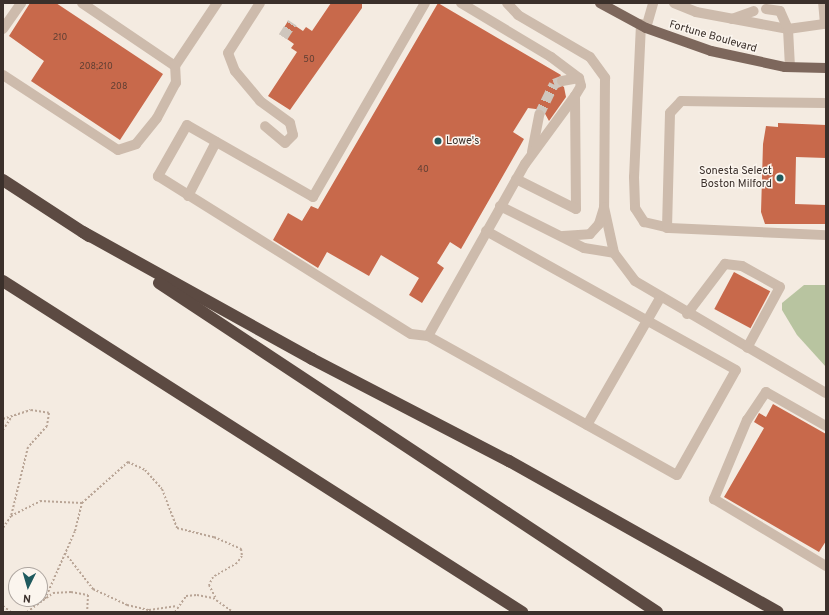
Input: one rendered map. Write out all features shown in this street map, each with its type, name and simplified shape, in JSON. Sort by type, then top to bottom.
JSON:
[{"type":"highway","points":[[3,180],[657,612]]},
{"type":"highway","points":[[83,232],[312,359],[509,461],[778,612]]},
{"type":"highway","points":[[3,281],[472,578],[522,612]]},
{"type":"highway","points":[[472,578],[513,612]]},
{"type":"main road","name":"Fortune Boulevard","points":[[600,3],[643,26],[711,51],[790,67],[826,68]]},
{"type":"lane","points":[[3,29],[21,3]]},
{"type":"lane","points":[[82,3],[175,66]]},
{"type":"lane","points":[[3,75],[118,150],[136,144],[157,118],[176,83],[175,66],[217,3]]},
{"type":"lane","points":[[260,3],[228,53],[235,72],[260,101],[290,123],[293,135],[285,143],[265,126]]},
{"type":"lane","points":[[425,3],[313,197],[186,125],[158,176],[411,334],[428,336],[677,475],[736,370],[486,231]]},
{"type":"lane","points":[[428,336],[516,179],[581,86],[579,78],[551,57],[461,3]]},
{"type":"lane","points":[[507,3],[518,15],[590,57],[605,78],[604,207],[614,253],[635,281],[687,314],[826,393]]},
{"type":"lane","points":[[653,3],[643,26],[636,208],[644,222],[667,228],[826,234]]},
{"type":"lane","points":[[677,4],[732,19],[788,29],[825,24],[823,3]]},
{"type":"lane","points":[[766,9],[780,12],[788,29],[790,67]]},
{"type":"lane","points":[[732,19],[754,11]]},
{"type":"lane","points":[[562,81],[579,78]]},
{"type":"lane","points":[[516,179],[576,209],[575,96]]},
{"type":"lane","points":[[667,228],[670,113],[681,101],[826,103]]},
{"type":"lane","points":[[532,155],[539,115]]},
{"type":"lane","points":[[188,196],[216,142]]},
{"type":"lane","points":[[500,206],[584,248],[614,253]]},
{"type":"lane","points":[[559,236],[590,234],[599,224],[604,207]]},
{"type":"lane","points":[[687,314],[725,264],[742,266],[780,287],[747,348]]},
{"type":"lane","points":[[588,425],[660,298]]},
{"type":"lane","points":[[826,426],[766,392],[747,420],[714,499],[826,566]]},
{"type":"path","points":[[3,419],[42,409],[50,413],[47,426],[28,447],[11,516],[3,528]]},
{"type":"path","points":[[3,430],[12,416]]},
{"type":"path","points":[[48,592],[65,553],[82,503],[128,462],[145,470],[162,489],[177,528],[214,537],[241,549],[242,556],[237,563],[213,577],[209,585],[216,599],[233,612]]},
{"type":"path","points":[[11,516],[40,501],[82,503]]},
{"type":"path","points":[[65,553],[93,589],[148,610],[177,606]]},
{"type":"path","points":[[48,597],[53,593],[83,592],[88,595],[87,612]]},
{"type":"path","points":[[175,612],[177,606],[186,596],[216,599]]},
{"type":"path","points":[[3,606],[11,612]]},
{"type":"green space","points":[[804,285],[826,285],[826,367],[797,335],[782,310],[782,303]]},
{"type":"building","points":[[30,3],[56,3],[163,74],[120,140],[31,81],[44,61],[9,36]]},
{"type":"building","points":[[331,3],[362,3],[362,8],[290,110],[268,96],[297,52],[291,48],[294,44],[280,34],[288,21],[303,31],[306,27],[312,31]]},
{"type":"building","points":[[438,3],[561,75],[556,82],[564,87],[566,97],[549,121],[543,110],[528,108],[513,132],[524,139],[461,249],[450,242],[437,263],[444,268],[422,303],[409,295],[419,278],[381,255],[369,276],[327,252],[318,268],[273,240],[288,213],[302,221],[311,206],[318,209]]},
{"type":"building","name":"Sonesta Select Boston Milford","points":[[778,123],[826,125],[826,158],[796,157],[795,204],[826,205],[826,224],[765,224],[761,212],[763,144],[766,126],[778,127]]},
{"type":"building","points":[[734,272],[770,291],[750,328],[714,309]]},
{"type":"building","points":[[773,404],[826,434],[826,541],[819,552],[724,497],[764,428],[754,422],[759,413],[766,417]]},
{"type":"tunnel","points":[[283,37],[292,23]]},
{"type":"tunnel","points":[[539,115],[554,84],[562,81]]},
{"type":"place","name":"Lowe's","points":[[438,141]]},
{"type":"place","name":"Sonesta Select Boston Milford","points":[[780,178]]}]
